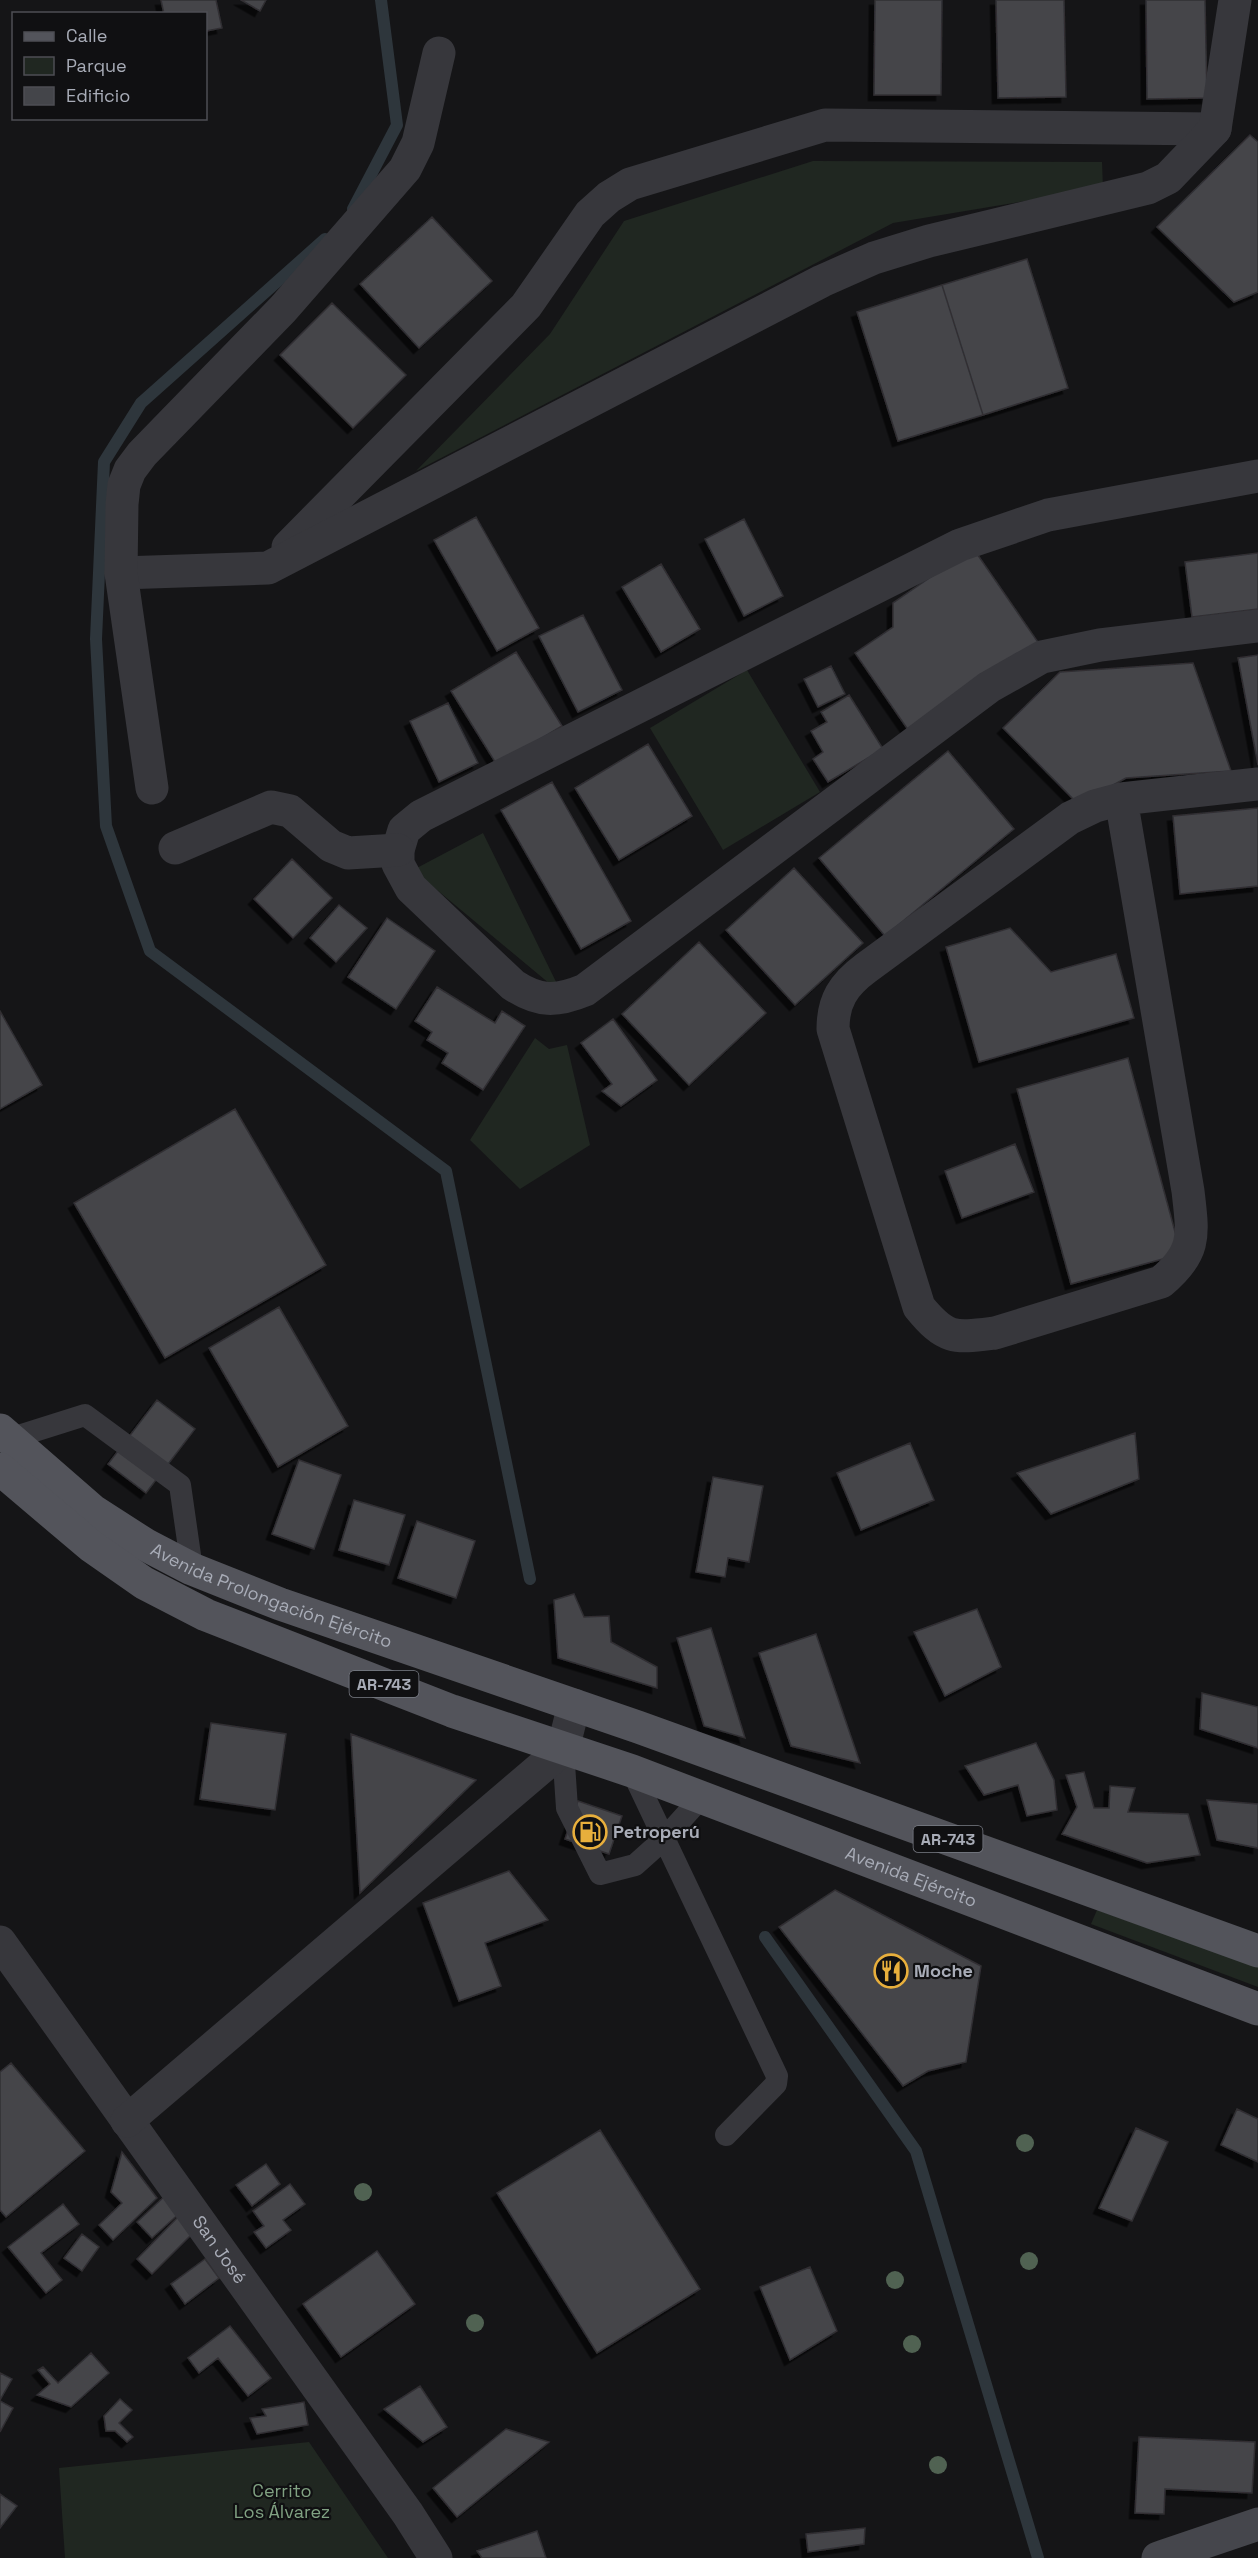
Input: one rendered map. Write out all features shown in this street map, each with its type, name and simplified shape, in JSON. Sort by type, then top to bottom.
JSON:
[{"type":"main road","name":"Avenida Prolongación Ejército","points":[[3,1446],[93,1511],[146,1545],[192,1569],[280,1604],[574,1705]]},
{"type":"main road","name":"Avenida Prolongación Ejército","points":[[3,1446],[91,1546],[144,1583],[206,1615],[453,1711],[563,1749]]},
{"type":"main road","name":"AR-743","points":[[574,1705],[1258,1951]]},
{"type":"main road","name":"Avenida Ejército","points":[[563,1749],[632,1771],[1258,2009]]},
{"type":"street","points":[[121,573],[268,568],[822,281],[874,258],[929,241],[1148,188],[1168,178],[1215,129],[1235,0]]},
{"type":"street","points":[[152,788],[121,573],[124,485],[130,470],[142,454],[283,309],[405,169],[418,143],[439,53]]},
{"type":"street","points":[[268,568],[526,306],[590,214],[609,197],[630,184],[825,125],[1215,129]]},
{"type":"street","points":[[1258,476],[1048,515],[960,545],[421,816],[404,830],[398,850],[398,864],[411,888],[513,985],[528,994],[547,1000],[567,998],[585,990],[989,687],[1042,657],[1100,645],[1258,626]]},
{"type":"street","points":[[1121,799],[1188,1191],[1192,1220],[1191,1247],[1178,1268],[1161,1282],[995,1333],[970,1336],[946,1334],[931,1322],[919,1307],[833,1029],[833,1011],[839,994],[850,979],[1070,818],[1095,806],[1121,799],[1258,784]]},
{"type":"street","points":[[175,848],[271,807],[290,810],[331,846],[348,853],[398,850]]},
{"type":"street","points":[[127,2121],[563,1749],[574,1705]]},
{"type":"street","name":"San José","points":[[0,1942],[408,2514],[436,2558]]},
{"type":"street","points":[[1158,2558],[1258,2524]]},
{"type":"lane","points":[[3,1446],[85,1415],[180,1485],[192,1569]]},
{"type":"lane","points":[[563,1749],[567,1808],[600,1874],[635,1865],[664,1839],[701,1798]]},
{"type":"lane","points":[[632,1771],[777,2076],[776,2084],[726,2135]]},
{"type":"green space","points":[[813,161],[1102,162],[1103,188],[893,223],[416,471],[550,334],[624,221]]},
{"type":"green space","points":[[747,670],[820,792],[723,850],[650,728]]},
{"type":"green space","points":[[483,833],[562,994],[413,870]]},
{"type":"green space","points":[[535,1038],[549,1049],[567,1045],[590,1145],[520,1189],[470,1140]]},
{"type":"green space","points":[[1097,1910],[1258,1967],[1258,1987],[1091,1924]]},
{"type":"green space","name":"Cerrito Los Álvarez","points":[[309,2442],[388,2558],[65,2558],[59,2468]]},
{"type":"building","points":[[161,0],[216,0],[222,28],[207,31],[207,12],[164,12]]},
{"type":"building","points":[[241,0],[266,0],[260,11]]},
{"type":"building","points":[[875,0],[942,0],[941,95],[874,95]]},
{"type":"building","points":[[996,0],[1064,0],[1066,97],[998,98]]},
{"type":"building","points":[[1146,0],[1205,0],[1207,98],[1147,99]]},
{"type":"building","points":[[1250,135],[1258,142],[1258,292],[1234,302],[1157,227]]},
{"type":"building","points":[[432,217],[492,281],[419,348],[360,284]]},
{"type":"building","points":[[1027,259],[1068,388],[983,415],[942,285]]},
{"type":"building","points":[[942,285],[983,415],[898,441],[857,312]]},
{"type":"building","points":[[332,303],[406,375],[353,428],[280,355]]},
{"type":"building","points":[[476,517],[539,628],[497,651],[434,540]]},
{"type":"building","points":[[744,519],[783,596],[744,616],[705,539]]},
{"type":"building","points":[[973,548],[1042,648],[913,737],[855,653],[893,627],[893,603]]},
{"type":"building","points":[[1258,553],[1258,609],[1192,617],[1185,562]]},
{"type":"building","points":[[661,564],[700,629],[661,652],[622,587]]},
{"type":"building","points":[[583,615],[622,690],[578,712],[539,636]]},
{"type":"building","points":[[516,652],[562,726],[497,765],[451,691]]},
{"type":"building","points":[[1258,655],[1258,765],[1238,658]]},
{"type":"building","points":[[1193,663],[1231,771],[1126,778],[1078,804],[1003,728],[1060,672]]},
{"type":"building","points":[[831,666],[845,694],[818,707],[804,679]]},
{"type":"building","points":[[849,695],[883,749],[828,782],[813,759],[823,752],[811,731],[827,722],[821,712]]},
{"type":"building","points":[[448,703],[478,763],[439,782],[410,721]]},
{"type":"building","points":[[648,744],[692,816],[619,860],[575,788]]},
{"type":"building","points":[[948,751],[1014,829],[885,936],[819,858]]},
{"type":"building","points":[[552,782],[631,921],[581,949],[501,810]]},
{"type":"building","points":[[1258,808],[1258,886],[1180,894],[1173,816]]},
{"type":"building","points":[[292,859],[332,898],[293,938],[254,899]]},
{"type":"building","points":[[794,868],[863,943],[795,1005],[726,930]]},
{"type":"building","points":[[339,905],[367,928],[336,962],[310,938]]},
{"type":"building","points":[[387,918],[435,951],[396,1009],[348,977]]},
{"type":"building","points":[[1010,928],[1051,972],[1116,954],[1134,1018],[979,1062],[946,947]]},
{"type":"building","points":[[699,942],[766,1013],[689,1085],[622,1014]]},
{"type":"building","points":[[437,987],[495,1023],[502,1011],[525,1026],[483,1090],[442,1063],[448,1053],[427,1040],[432,1032],[415,1021]]},
{"type":"building","points":[[0,1011],[42,1085],[0,1109]]},
{"type":"building","points":[[613,1019],[657,1080],[621,1106],[602,1091],[612,1084],[581,1043]]},
{"type":"building","points":[[1128,1058],[1181,1254],[1071,1284],[1017,1089]]},
{"type":"building","points":[[235,1109],[326,1265],[165,1358],[74,1203]]},
{"type":"building","points":[[1015,1144],[1034,1192],[962,1218],[945,1171]]},
{"type":"building","points":[[279,1307],[348,1426],[278,1467],[209,1348]]},
{"type":"building","points":[[157,1400],[195,1429],[146,1493],[108,1464]]},
{"type":"building","points":[[1135,1433],[1139,1479],[1051,1514],[1017,1473]]},
{"type":"building","points":[[910,1443],[934,1500],[861,1530],[837,1473]]},
{"type":"building","points":[[299,1460],[341,1475],[314,1549],[272,1534]]},
{"type":"building","points":[[713,1477],[763,1486],[749,1562],[728,1558],[725,1577],[696,1572]]},
{"type":"building","points":[[354,1500],[405,1515],[389,1565],[339,1550]]},
{"type":"building","points":[[417,1521],[475,1541],[456,1598],[398,1578]]},
{"type":"building","points":[[574,1594],[584,1617],[609,1616],[611,1642],[657,1667],[657,1688],[558,1658],[554,1600]]},
{"type":"building","points":[[977,1609],[1001,1667],[945,1696],[914,1632]]},
{"type":"building","points":[[711,1628],[745,1738],[704,1726],[677,1638]]},
{"type":"building","points":[[816,1634],[860,1763],[791,1746],[759,1653]]},
{"type":"building","points":[[1202,1693],[1258,1707],[1258,1748],[1200,1729]]},
{"type":"building","points":[[211,1723],[286,1734],[275,1810],[200,1799]]},
{"type":"building","points":[[351,1734],[476,1780],[360,1893]]},
{"type":"building","points":[[1036,1743],[1054,1780],[1057,1810],[1027,1816],[1018,1785],[984,1795],[965,1766]]},
{"type":"building","points":[[1084,1772],[1094,1808],[1109,1808],[1110,1786],[1135,1788],[1128,1812],[1188,1814],[1200,1855],[1147,1863],[1062,1834],[1077,1807],[1066,1775]]},
{"type":"building","points":[[1207,1800],[1258,1804],[1258,1848],[1217,1840]]},
{"type":"building","points":[[578,1801],[622,1816],[609,1854],[565,1839]]},
{"type":"building","points":[[509,1871],[548,1920],[485,1943],[501,1986],[459,2001],[423,1903]]},
{"type":"building","points":[[835,1890],[981,1966],[966,2062],[928,2071],[903,2086],[779,1927]]},
{"type":"building","points":[[11,2063],[85,2151],[6,2217],[0,2210],[0,2072]]},
{"type":"building","points":[[1237,2109],[1258,2119],[1258,2162],[1221,2145]]},
{"type":"building","points":[[1136,2128],[1168,2142],[1132,2221],[1099,2208]]},
{"type":"building","points":[[600,2130],[700,2289],[597,2353],[497,2193]]},
{"type":"building","points":[[122,2152],[157,2198],[113,2240],[99,2225],[122,2203],[111,2192]]},
{"type":"building","points":[[266,2164],[280,2184],[252,2206],[236,2185]]},
{"type":"building","points":[[290,2184],[305,2204],[283,2220],[291,2230],[266,2248],[254,2232],[264,2226],[253,2211]]},
{"type":"building","points":[[167,2194],[182,2211],[152,2238],[137,2222]]},
{"type":"building","points":[[63,2204],[79,2224],[41,2253],[62,2280],[46,2293],[8,2247]]},
{"type":"building","points":[[178,2217],[194,2232],[152,2274],[137,2259]]},
{"type":"building","points":[[82,2234],[99,2247],[82,2271],[64,2258]]},
{"type":"building","points":[[377,2251],[415,2304],[341,2357],[303,2304]]},
{"type":"building","points":[[205,2259],[219,2278],[185,2304],[171,2284]]},
{"type":"building","points":[[810,2267],[837,2331],[790,2360],[760,2287]]},
{"type":"building","points":[[230,2326],[271,2378],[248,2396],[218,2358],[199,2373],[188,2358]]},
{"type":"building","points":[[91,2353],[109,2373],[71,2407],[37,2395],[50,2384],[38,2370],[43,2367],[58,2383]]},
{"type":"building","points":[[0,2373],[12,2379],[0,2400]]},
{"type":"building","points":[[420,2386],[447,2427],[423,2442],[384,2409]]},
{"type":"building","points":[[120,2399],[132,2410],[119,2423],[133,2437],[127,2442],[115,2431],[106,2431],[104,2416]]},
{"type":"building","points":[[0,2401],[13,2408],[0,2432]]},
{"type":"building","points":[[304,2402],[308,2425],[257,2434],[250,2418],[266,2416],[262,2409]]},
{"type":"building","points":[[506,2429],[549,2442],[457,2517],[433,2488]]},
{"type":"building","points":[[1139,2437],[1255,2442],[1252,2493],[1165,2489],[1164,2514],[1135,2513]]},
{"type":"building","points":[[0,2494],[17,2506],[0,2528]]},
{"type":"building","points":[[865,2528],[864,2544],[808,2552],[806,2534]]},
{"type":"building","points":[[537,2531],[546,2558],[482,2558],[477,2551]]},
{"type":"waterway","points":[[353,209],[397,125],[381,0]]},
{"type":"waterway","points":[[325,239],[141,403],[104,462],[96,639],[106,826],[150,951],[446,1171],[530,1579]]},
{"type":"waterway","points":[[765,1937],[916,2151],[1038,2558]]},
{"type":"place","name":"Petroperú","points":[[590,1832]]},
{"type":"place","name":"Moche","points":[[891,1971]]}]
